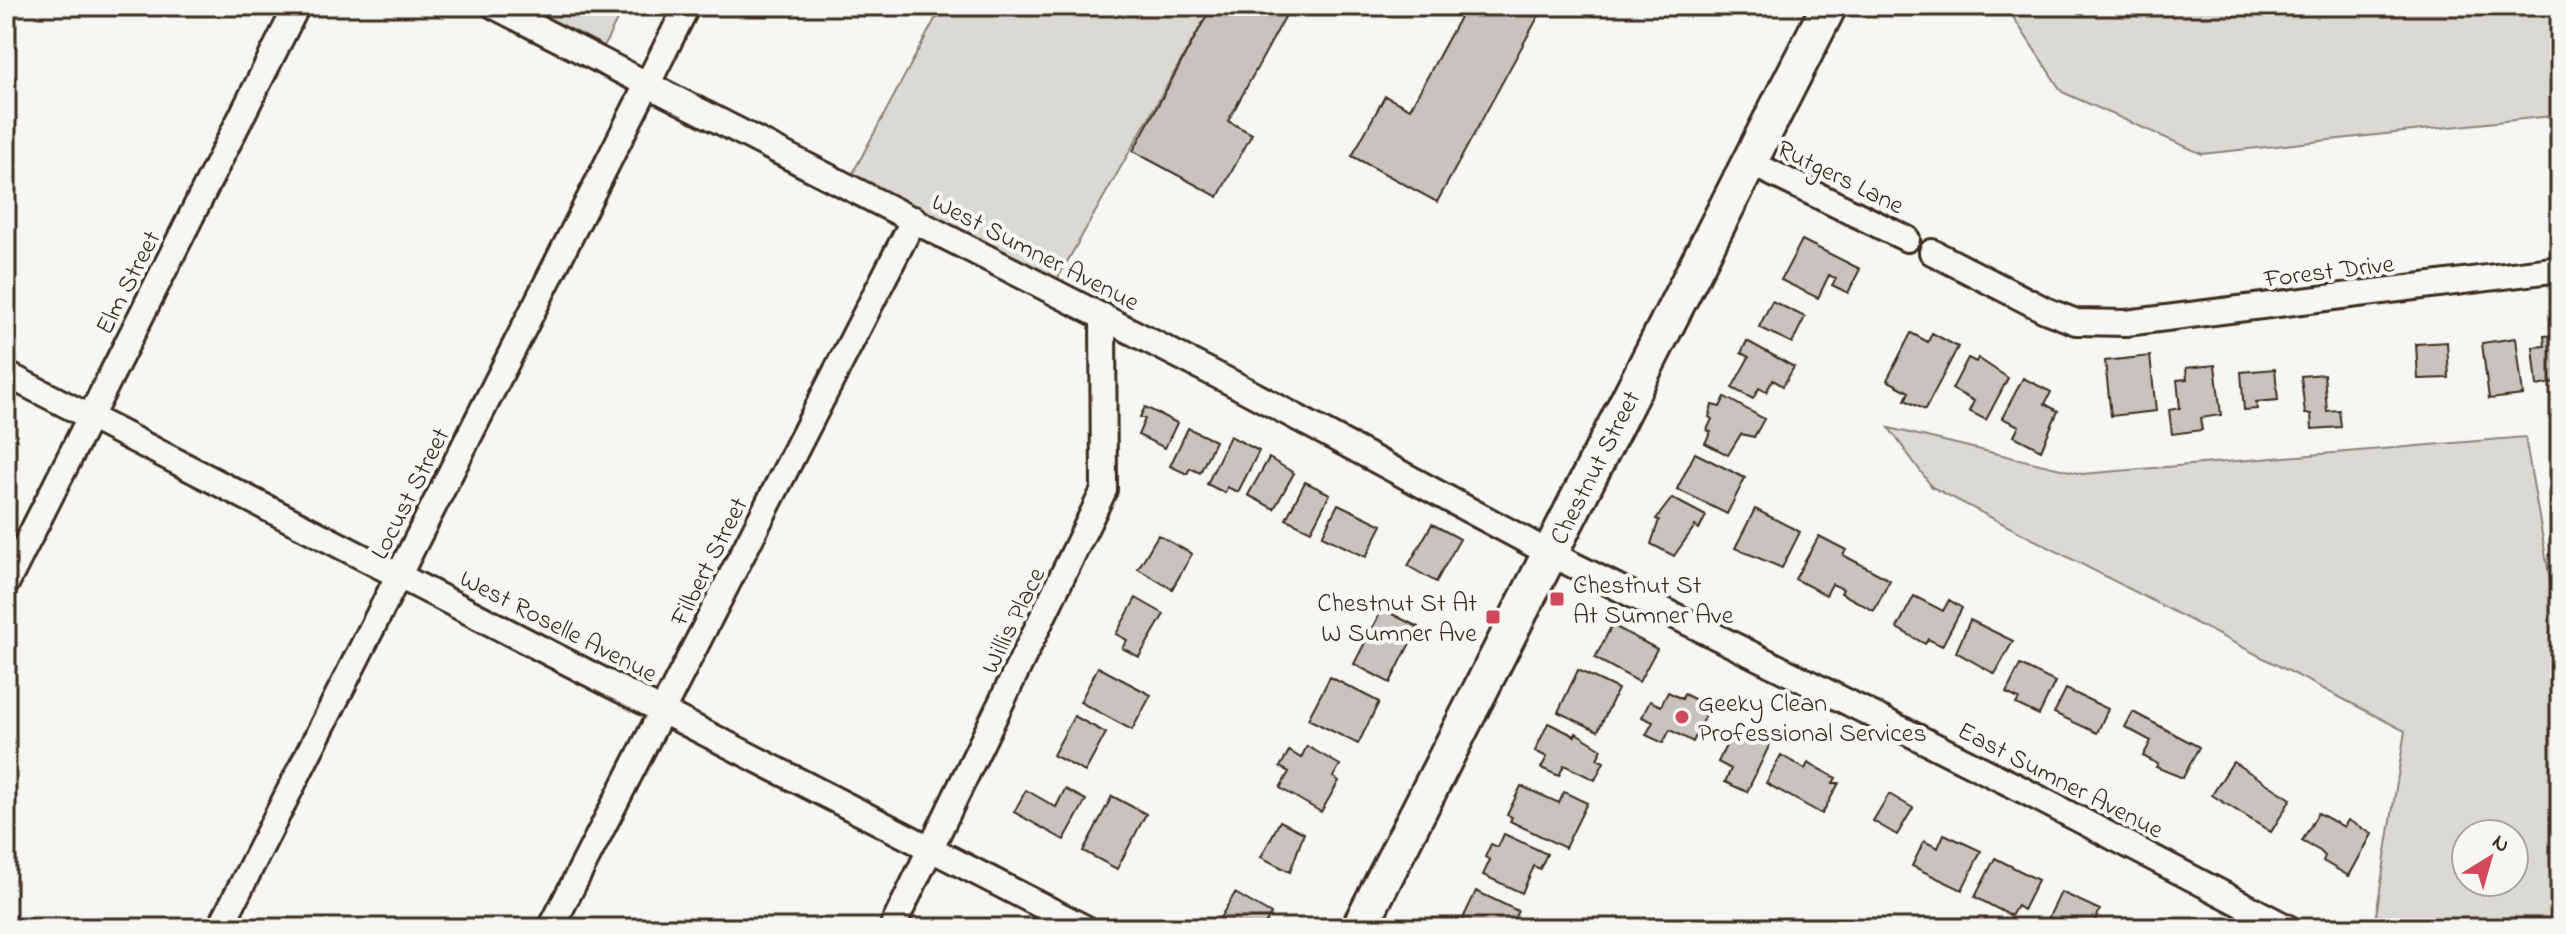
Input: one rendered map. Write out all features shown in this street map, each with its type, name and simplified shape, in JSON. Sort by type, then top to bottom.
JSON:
[{"type":"street","name":"Elm Street","points":[[6,584],[297,6]]},
{"type":"street","name":"West Sumner Avenue","points":[[494,6],[1103,316],[1549,553]]},
{"type":"street","name":"Locust Street","points":[[220,928],[687,6]]},
{"type":"street","name":"Chestnut Street","points":[[1359,928],[1829,6]]},
{"type":"street","name":"Rutgers Lane","points":[[1751,163],[1907,239]]},
{"type":"street","name":"Filbert Street","points":[[551,928],[914,219]]},
{"type":"street","name":"Forest Drive","points":[[1932,252],[2045,310],[2076,322],[2126,323],[2560,269]]},
{"type":"street","name":"Willis Place","points":[[892,928],[1104,490],[1103,316]]},
{"type":"street","name":"West Roselle Avenue","points":[[6,374],[1085,928]]},
{"type":"street","name":"East Sumner Avenue","points":[[1549,553],[2015,786],[2288,928]]},
{"type":"shaded area","points":[[525,6],[624,6],[604,46]]},
{"type":"shaded area","points":[[966,6],[1212,6],[1054,285],[847,184],[935,19]]},
{"type":"shaded area","points":[[2006,6],[2560,6],[2560,115],[2202,154],[2062,92]]},
{"type":"shaded area","points":[[1889,428],[2082,474],[2525,437],[2560,637],[2560,928],[2374,928],[2405,731],[1932,487]]},
{"type":"building","points":[[1212,6],[1291,6],[1228,121],[1252,134],[1218,197],[1133,151]]},
{"type":"building","points":[[1466,6],[1544,6],[1437,202],[1352,156],[1385,96],[1410,109]]},
{"type":"building","points":[[1802,240],[1860,269],[1848,293],[1832,285],[1836,279],[1829,275],[1818,298],[1781,280]]},
{"type":"building","points":[[1772,301],[1805,317],[1792,343],[1759,327]]},
{"type":"building","points":[[1911,333],[1928,342],[1932,333],[1958,347],[1925,410],[1905,400],[1909,392],[1887,380]]},
{"type":"building","points":[[2560,335],[2560,381],[2537,386],[2533,347],[2545,346],[2544,336]]},
{"type":"building","points":[[2516,338],[2523,395],[2489,399],[2482,343]]},
{"type":"building","points":[[1747,341],[1794,367],[1783,386],[1773,380],[1766,392],[1759,388],[1753,399],[1732,388],[1749,357],[1741,353]]},
{"type":"building","points":[[2447,342],[2449,378],[2418,379],[2416,344]]},
{"type":"building","points":[[2150,356],[2156,411],[2111,416],[2105,361]]},
{"type":"building","points":[[1968,358],[1976,362],[1978,358],[2008,378],[1986,420],[1969,411],[1974,401],[1952,389]]},
{"type":"building","points":[[2215,365],[2221,415],[2200,418],[2202,430],[2172,434],[2169,410],[2180,408],[2177,380],[2187,379],[2186,368]]},
{"type":"building","points":[[2275,369],[2278,400],[2256,402],[2257,409],[2244,410],[2241,372]]},
{"type":"building","points":[[2324,374],[2327,411],[2339,410],[2341,427],[2312,429],[2311,414],[2305,414],[2301,376]]},
{"type":"building","points":[[2023,378],[2051,392],[2045,404],[2058,411],[2041,450],[2014,436],[2019,426],[2002,418]]},
{"type":"building","points":[[1725,397],[1764,419],[1754,437],[1741,434],[1728,455],[1705,443],[1711,432],[1707,430],[1712,419],[1709,417],[1712,405],[1720,407]]},
{"type":"building","points":[[1145,407],[1177,423],[1165,448],[1138,435],[1145,419],[1140,417]]},
{"type":"building","points":[[1188,428],[1215,441],[1200,473],[1190,468],[1187,474],[1170,466]]},
{"type":"building","points":[[1230,436],[1259,451],[1238,492],[1227,487],[1225,493],[1207,484]]},
{"type":"building","points":[[1695,453],[1745,478],[1727,514],[1677,489]]},
{"type":"building","points":[[1269,458],[1294,473],[1274,509],[1248,495]]},
{"type":"building","points":[[1305,482],[1330,494],[1311,531],[1286,519]]},
{"type":"building","points":[[1672,498],[1706,516],[1699,529],[1695,526],[1674,556],[1651,544],[1659,520],[1656,519]]},
{"type":"building","points":[[1338,504],[1382,525],[1366,557],[1322,536]]},
{"type":"building","points":[[1755,509],[1800,532],[1782,568],[1735,548]]},
{"type":"building","points":[[1432,524],[1460,539],[1436,582],[1408,566]]},
{"type":"building","points":[[1158,535],[1192,554],[1172,589],[1138,569]]},
{"type":"building","points":[[1819,536],[1846,550],[1843,555],[1890,580],[1874,611],[1841,593],[1843,589],[1832,584],[1826,595],[1795,579]]},
{"type":"building","points":[[1914,596],[1943,611],[1949,600],[1962,608],[1942,646],[1928,639],[1925,644],[1897,628]]},
{"type":"building","points":[[1136,598],[1164,614],[1139,657],[1122,648],[1127,640],[1116,634]]},
{"type":"building","points":[[1382,609],[1418,627],[1390,683],[1354,664]]},
{"type":"building","points":[[1970,620],[2013,641],[1995,674],[1956,652]]},
{"type":"building","points":[[1612,625],[1657,649],[1639,682],[1595,658]]},
{"type":"building","points":[[2020,665],[2055,682],[2039,715],[2016,704],[2019,699],[2006,693]]},
{"type":"building","points":[[1098,667],[1151,695],[1132,730],[1080,702]]},
{"type":"building","points":[[1578,670],[1618,689],[1598,731],[1558,712]]},
{"type":"building","points":[[1330,677],[1379,702],[1358,744],[1308,719]]},
{"type":"building","points":[[2066,689],[2108,709],[2097,733],[2054,713]]},
{"type":"building","points":[[1668,692],[1682,699],[1684,694],[1710,707],[1693,742],[1670,730],[1663,743],[1646,735],[1653,722],[1642,717],[1650,701],[1661,706]]},
{"type":"building","points":[[2133,712],[2199,747],[2183,778],[2156,767],[2158,764],[2143,756],[2151,741],[2125,727]]},
{"type":"building","points":[[1074,716],[1106,733],[1085,772],[1053,755]]},
{"type":"building","points":[[1548,723],[1575,736],[1576,733],[1602,749],[1597,759],[1604,762],[1595,780],[1564,765],[1559,776],[1541,768],[1547,757],[1535,751]]},
{"type":"building","points":[[1735,727],[1770,744],[1747,792],[1725,782],[1731,769],[1718,762]]},
{"type":"building","points":[[1307,746],[1340,765],[1333,777],[1339,781],[1321,812],[1280,788],[1289,772],[1280,767],[1289,751],[1301,758]]},
{"type":"building","points":[[1781,755],[1805,769],[1808,763],[1836,778],[1833,783],[1839,783],[1822,814],[1766,783]]},
{"type":"building","points":[[2233,762],[2291,799],[2271,832],[2212,795]]},
{"type":"building","points":[[1521,786],[1559,803],[1564,792],[1587,803],[1565,848],[1510,821],[1512,817],[1507,815]]},
{"type":"building","points":[[1065,789],[1086,800],[1064,840],[1014,812],[1026,790],[1056,807]]},
{"type":"building","points":[[1889,794],[1913,808],[1897,835],[1873,821]]},
{"type":"building","points":[[1112,796],[1146,814],[1117,869],[1083,851]]},
{"type":"building","points":[[2318,813],[2344,827],[2348,820],[2372,834],[2349,876],[2323,861],[2325,856],[2320,851],[2302,841]]},
{"type":"building","points":[[1280,821],[1304,833],[1290,872],[1261,857]]},
{"type":"building","points":[[1504,834],[1547,854],[1540,869],[1534,866],[1522,893],[1483,875],[1490,860],[1485,857],[1491,844],[1498,847]]},
{"type":"building","points":[[1944,834],[1981,851],[1962,890],[1912,866],[1924,841],[1938,848]]},
{"type":"building","points":[[1995,858],[2038,880],[2023,910],[2017,906],[2011,916],[1975,897]]},
{"type":"building","points":[[1476,891],[1518,911],[1511,925],[1505,922],[1503,928],[1459,927]]},
{"type":"building","points":[[2061,892],[2100,910],[2092,928],[2057,928],[2046,923]]},
{"type":"building","points":[[1235,893],[1271,914],[1263,928],[1225,928],[1217,923]]},
{"type":"place","name":"Chestnut St At Sumner Ave","points":[[1557,599]]},
{"type":"place","name":"Chestnut St At W Sumner Ave","points":[[1493,617]]},
{"type":"place","name":"Geeky Clean Professional Services","points":[[1682,717]]}]
